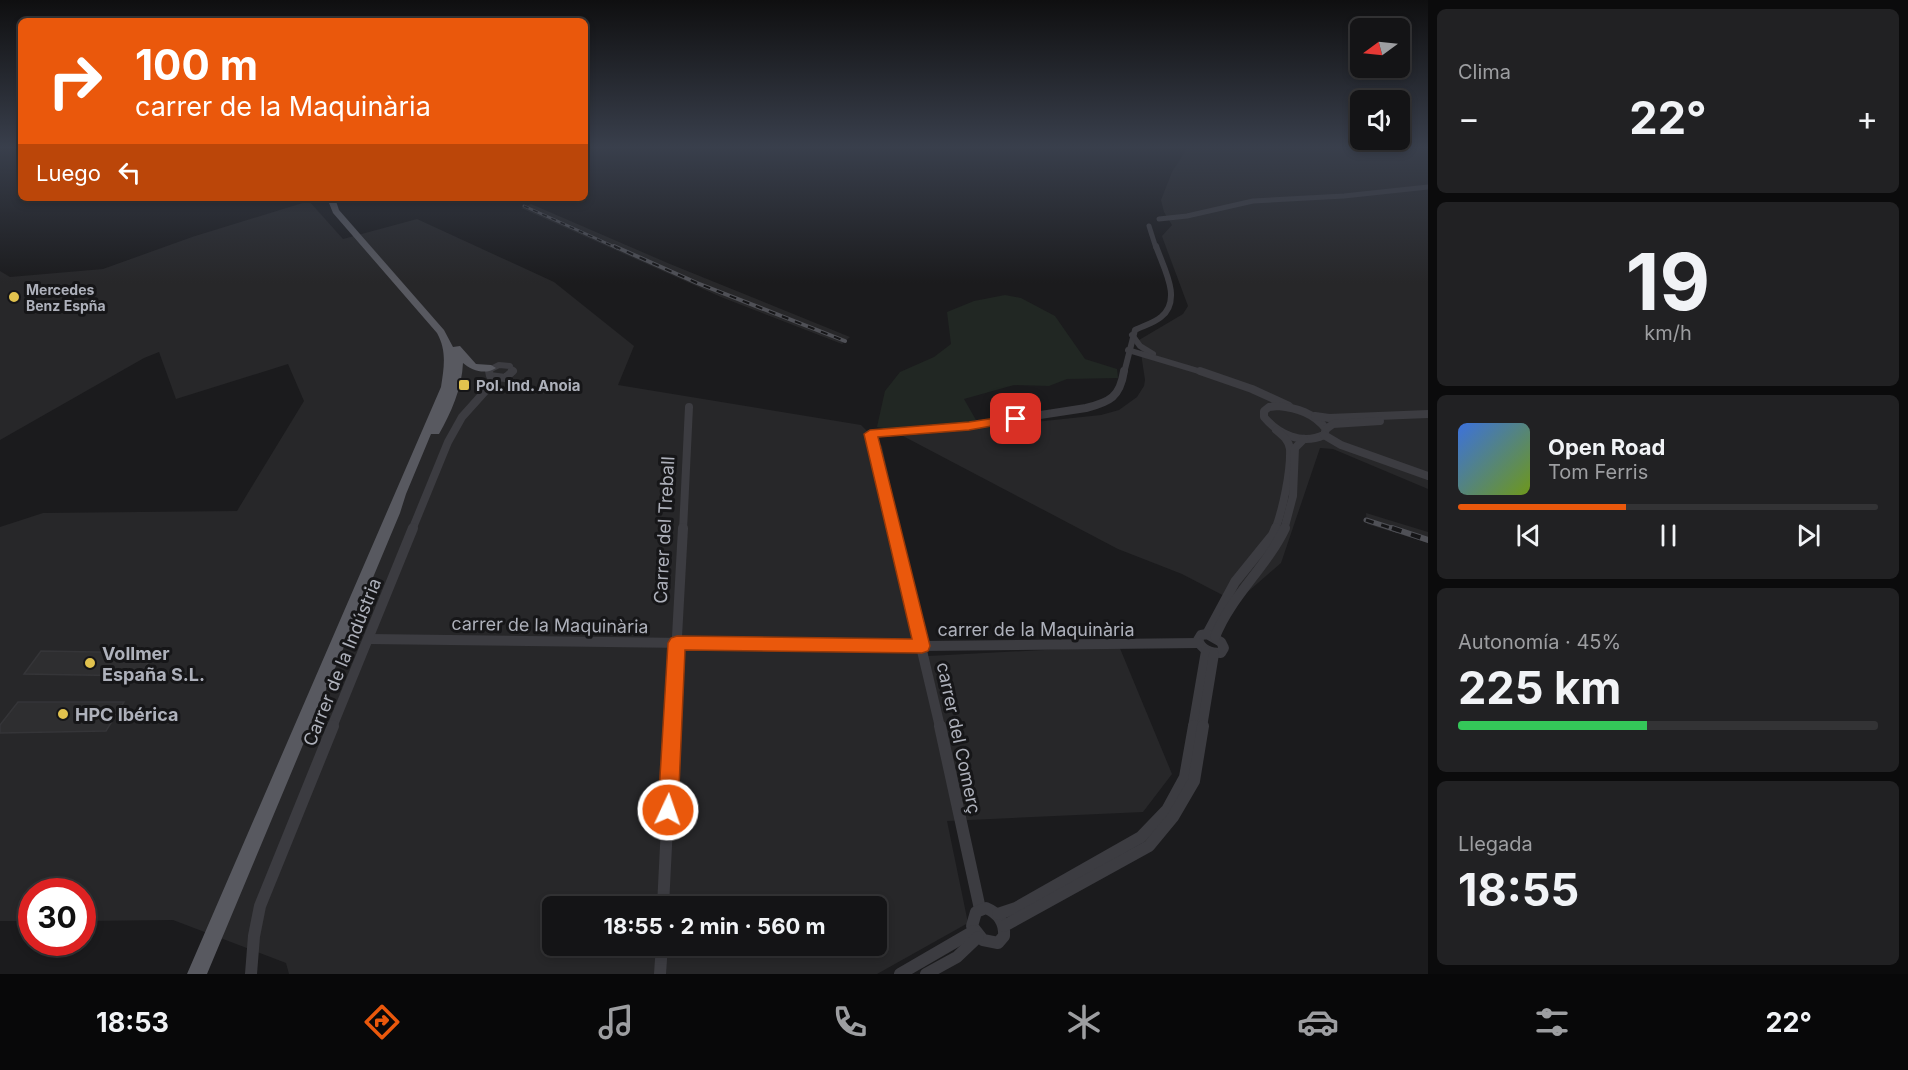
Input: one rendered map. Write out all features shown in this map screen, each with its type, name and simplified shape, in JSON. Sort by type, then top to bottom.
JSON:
[{"type":"main road","points":[[332,201],[333,207],[441,332],[447,343],[450,360],[446,387],[394,513]]},
{"type":"main road","points":[[393,275],[440,318],[467,364],[492,374]]},
{"type":"main road","points":[[197,974],[394,513],[444,416],[456,385],[459,367],[457,348]]},
{"type":"main road","points":[[456,385],[469,375],[492,374]]},
{"type":"street","points":[[1159,219],[1187,216],[1253,201],[1384,192]]},
{"type":"street","points":[[1128,360],[1135,330],[1161,316],[1172,306],[1172,294],[1149,226]]},
{"type":"street","points":[[1132,335],[1144,352]]},
{"type":"street","points":[[1129,349],[1144,352],[1260,392],[1313,415],[1329,418],[1428,417]]},
{"type":"street","points":[[1128,360],[1144,352]]},
{"type":"street","name":"carrer del Comerç","points":[[980,909],[922,646],[870,434],[969,426],[1086,408],[1105,402],[1121,390],[1128,360]]},
{"type":"street","name":"Carrer de la Indústria","points":[[251,974],[254,936],[260,906],[448,442],[462,417],[492,374]]},
{"type":"street","points":[[1211,636],[1236,582],[1273,535],[1283,510],[1290,447],[1284,436],[1264,417],[1266,404],[1260,392]]},
{"type":"street","name":"Carrer del Treball","points":[[664,896],[689,406]]},
{"type":"street","points":[[1264,411],[1269,407],[1289,406]]},
{"type":"street","points":[[1313,415],[1325,432],[1341,445],[1428,476]]},
{"type":"street","points":[[1276,430],[1304,440],[1320,438],[1333,424],[1428,417]]},
{"type":"street","points":[[1211,636],[1242,586],[1280,539],[1290,512],[1295,448],[1304,440]]},
{"type":"street","points":[[1201,635],[1211,636],[1221,642],[1224,648],[1221,653],[1206,649],[1198,640],[1201,635]]},
{"type":"street","name":"carrer de la Maquinària","points":[[369,639],[1206,649]]},
{"type":"street","points":[[1001,920],[1149,846],[1173,818],[1194,781],[1206,649]]},
{"type":"street","points":[[980,909],[992,910],[1001,920],[1004,936],[998,943],[988,943],[976,934],[972,920],[980,909]]},
{"type":"street","points":[[900,974],[976,934]]},
{"type":"street","points":[[926,974],[957,957],[976,934]]},
{"type":"street","points":[[660,974],[661,956]]},
{"type":"shaded area","points":[[1164,192],[1428,192],[1428,489],[1333,449],[1320,448],[1281,563],[1236,602],[1182,574],[1118,549],[903,436],[1101,415],[1119,410],[1137,397],[1145,380],[1139,340],[1183,314],[1188,306],[1162,236],[1172,225],[1164,212],[1161,200]]},
{"type":"shaded area","points":[[309,201],[343,239],[417,219],[554,282],[634,346],[618,385],[861,425],[882,446],[928,656],[1119,646],[1172,774],[1143,812],[947,821],[968,923],[877,974],[289,974],[286,963],[173,920],[96,921],[96,878],[18,878],[18,921],[0,921],[0,527],[43,513],[237,511],[304,401],[288,364],[176,399],[159,352],[144,358],[0,440],[0,271],[10,277],[103,269],[192,237]]},
{"type":"shaded area","points":[[531,204],[670,264],[850,337],[842,344],[721,297],[521,208]]},
{"type":"shaded area","points":[[1005,295],[1021,298],[1055,316],[1085,359],[1117,369],[1118,378],[1067,379],[1049,386],[1014,385],[964,399],[976,420],[962,424],[888,429],[877,427],[885,391],[900,372],[934,357],[951,344],[947,312],[974,301]]},
{"type":"shaded area","points":[[1366,513],[1428,532],[1428,543],[1367,524]]},
{"type":"building","name":"Vollmer España S.L.","points":[[41,651],[154,653],[140,676],[24,674]]},
{"type":"building","name":"HPC Ibérica","points":[[18,702],[124,702],[106,731],[0,733],[0,725]]},
{"type":"railway","points":[[524,206],[617,248]]},
{"type":"railway","points":[[614,246],[697,283],[845,341]]},
{"type":"railway","points":[[1366,520],[1397,530]]},
{"type":"railway","points":[[1392,528],[1428,540]]},
{"type":"place","name":"Mercedes Benz Espña","points":[[14,297]]},
{"type":"place","name":"Pol. Ind. Anoia","points":[[464,385]]},
{"type":"place","name":"Vollmer España S.L.","points":[[90,663]]},
{"type":"place","name":"HPC Ibérica","points":[[63,714]]},
{"type":"route","points":[[668,810],[677,643],[922,646],[870,434],[969,426],[1016,419]]}]
